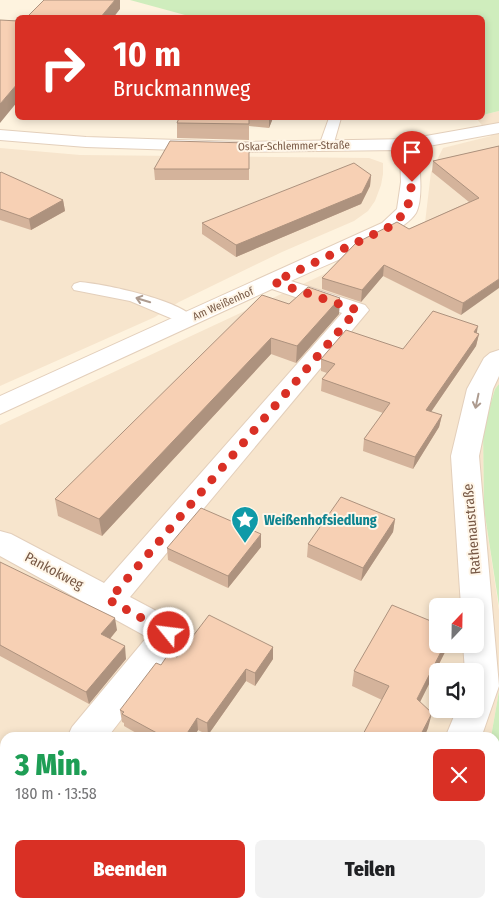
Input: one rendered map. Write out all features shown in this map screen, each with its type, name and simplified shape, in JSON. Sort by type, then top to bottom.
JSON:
[{"type":"street","points":[[409,144],[497,130]]},
{"type":"street","name":"Oskar-Schlemmer-Straße","points":[[0,135],[86,142],[240,147],[409,144]]},
{"type":"street","name":"Am Weißenhof","points":[[0,406],[274,282],[389,227],[407,211],[412,182],[409,144]]},
{"type":"street","points":[[109,600],[357,310],[274,282]]},
{"type":"street","name":"Rathenaustraße","points":[[481,663],[465,456],[480,389],[493,363],[499,358]]},
{"type":"street","name":"Pankokweg","points":[[0,542],[169,633],[90,732]]},
{"type":"street","points":[[465,732],[471,718]]},
{"type":"lane","points":[[326,146],[334,120]]},
{"type":"lane","points":[[80,287],[105,289],[148,301],[187,320]]},
{"type":"shaded area","name":"Weißenhofsiedlung","points":[[499,111],[499,384],[495,389],[483,429],[484,509],[499,610],[499,691],[492,732],[0,732],[0,425],[320,276],[425,223],[431,172],[443,148],[491,136],[478,120],[485,120],[485,114]]},
{"type":"shaded area","points":[[0,148],[80,155],[369,158],[383,163],[383,174],[375,201],[368,211],[354,221],[282,252],[179,302],[155,317],[0,386]]},
{"type":"green space","points":[[130,0],[499,0],[499,111],[485,114],[485,15],[185,15]]},
{"type":"green space","points":[[499,384],[499,606],[484,509],[483,429],[495,389]]},
{"type":"green space","points":[[499,691],[499,732],[492,732]]},
{"type":"building","points":[[44,0],[115,0],[102,15],[29,15]]},
{"type":"building","points":[[0,20],[15,21],[15,86],[0,104]]},
{"type":"building","points":[[178,120],[249,120],[249,124],[177,123]]},
{"type":"building","points":[[170,141],[249,143],[249,169],[154,169]]},
{"type":"building","points":[[499,146],[499,279],[463,303],[384,265],[362,290],[322,278],[356,243],[397,222],[409,229],[479,198],[433,161]]},
{"type":"building","points":[[354,163],[371,175],[362,193],[236,245],[202,223]]},
{"type":"building","points":[[1,172],[63,200],[29,219],[0,209]]},
{"type":"building","points":[[308,287],[340,298],[297,346],[271,338],[99,519],[55,499],[262,295],[289,304]]},
{"type":"building","points":[[433,311],[478,326],[474,332],[479,334],[426,410],[442,415],[415,457],[364,439],[390,403],[322,379],[335,364],[321,359],[346,330],[403,349]]},
{"type":"building","points":[[341,497],[395,519],[363,568],[308,544]]},
{"type":"building","points":[[201,508],[261,534],[228,576],[167,548]]},
{"type":"building","points":[[0,562],[115,618],[101,634],[125,646],[86,692],[0,645]]},
{"type":"building","points":[[392,605],[429,620],[429,653],[440,653],[435,663],[429,663],[429,675],[417,699],[429,710],[429,718],[422,732],[364,732],[389,686],[354,671]]},
{"type":"building","points":[[209,615],[273,647],[255,673],[246,669],[207,723],[197,718],[188,732],[155,732],[122,714],[124,712],[120,710],[156,663],[161,665],[169,653],[177,657]]},
{"type":"place","name":"Weißenhofsiedlung","points":[[245,544]]},
{"type":"route","points":[[169,633],[109,600],[357,310],[274,282],[389,227],[407,211],[412,182]]}]
